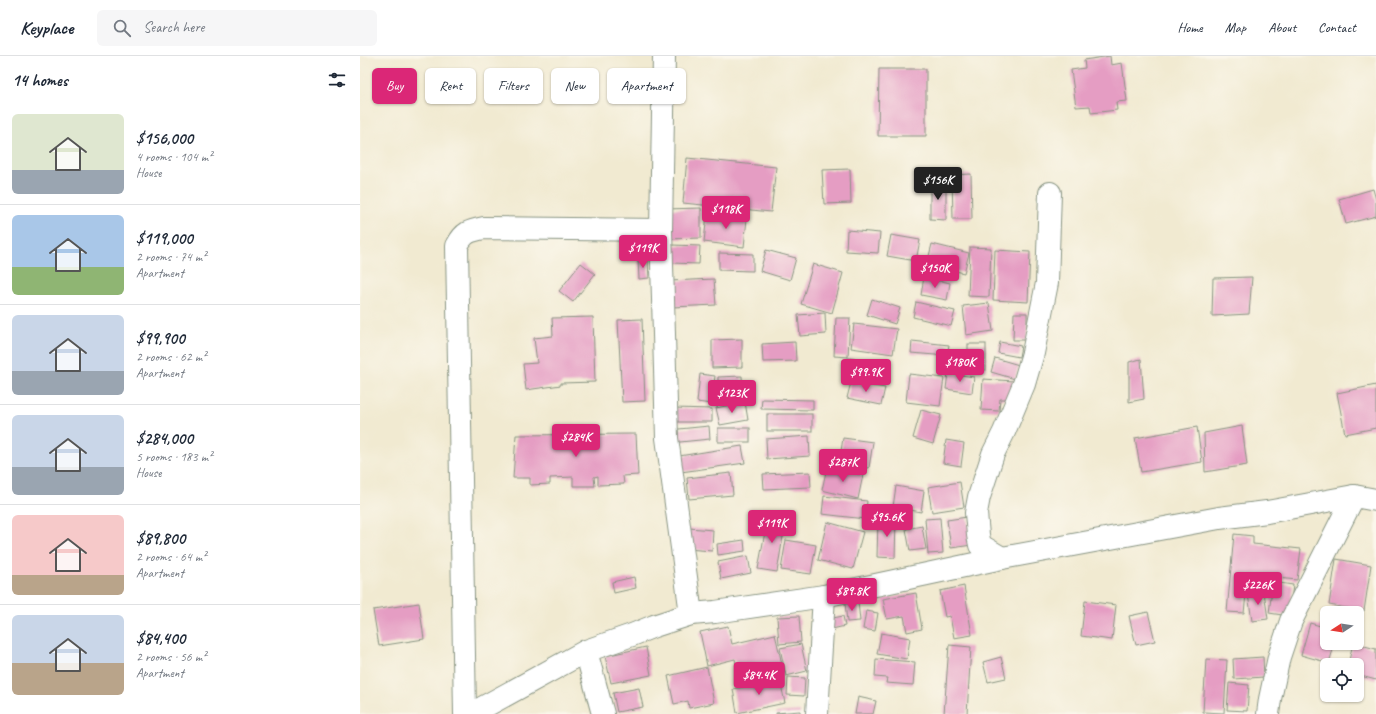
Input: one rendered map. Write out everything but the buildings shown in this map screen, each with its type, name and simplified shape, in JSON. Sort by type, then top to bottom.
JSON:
[{"type":"street","points":[[664,56],[661,230],[667,438],[691,614]]},
{"type":"street","points":[[1002,558],[980,545],[976,513],[979,497],[993,454],[1024,384],[1033,353],[1047,283],[1050,193]]},
{"type":"street","points":[[465,714],[457,246],[461,237],[471,231],[484,228],[661,230]]},
{"type":"street","points":[[1268,714],[1279,657],[1291,621],[1354,496]]},
{"type":"street","points":[[470,714],[586,651],[691,614],[715,612],[824,596],[1002,558],[1219,518],[1267,512],[1354,496],[1376,500]]},
{"type":"street","points":[[817,714],[824,596]]},
{"type":"street","points":[[586,651],[603,714]]}]
